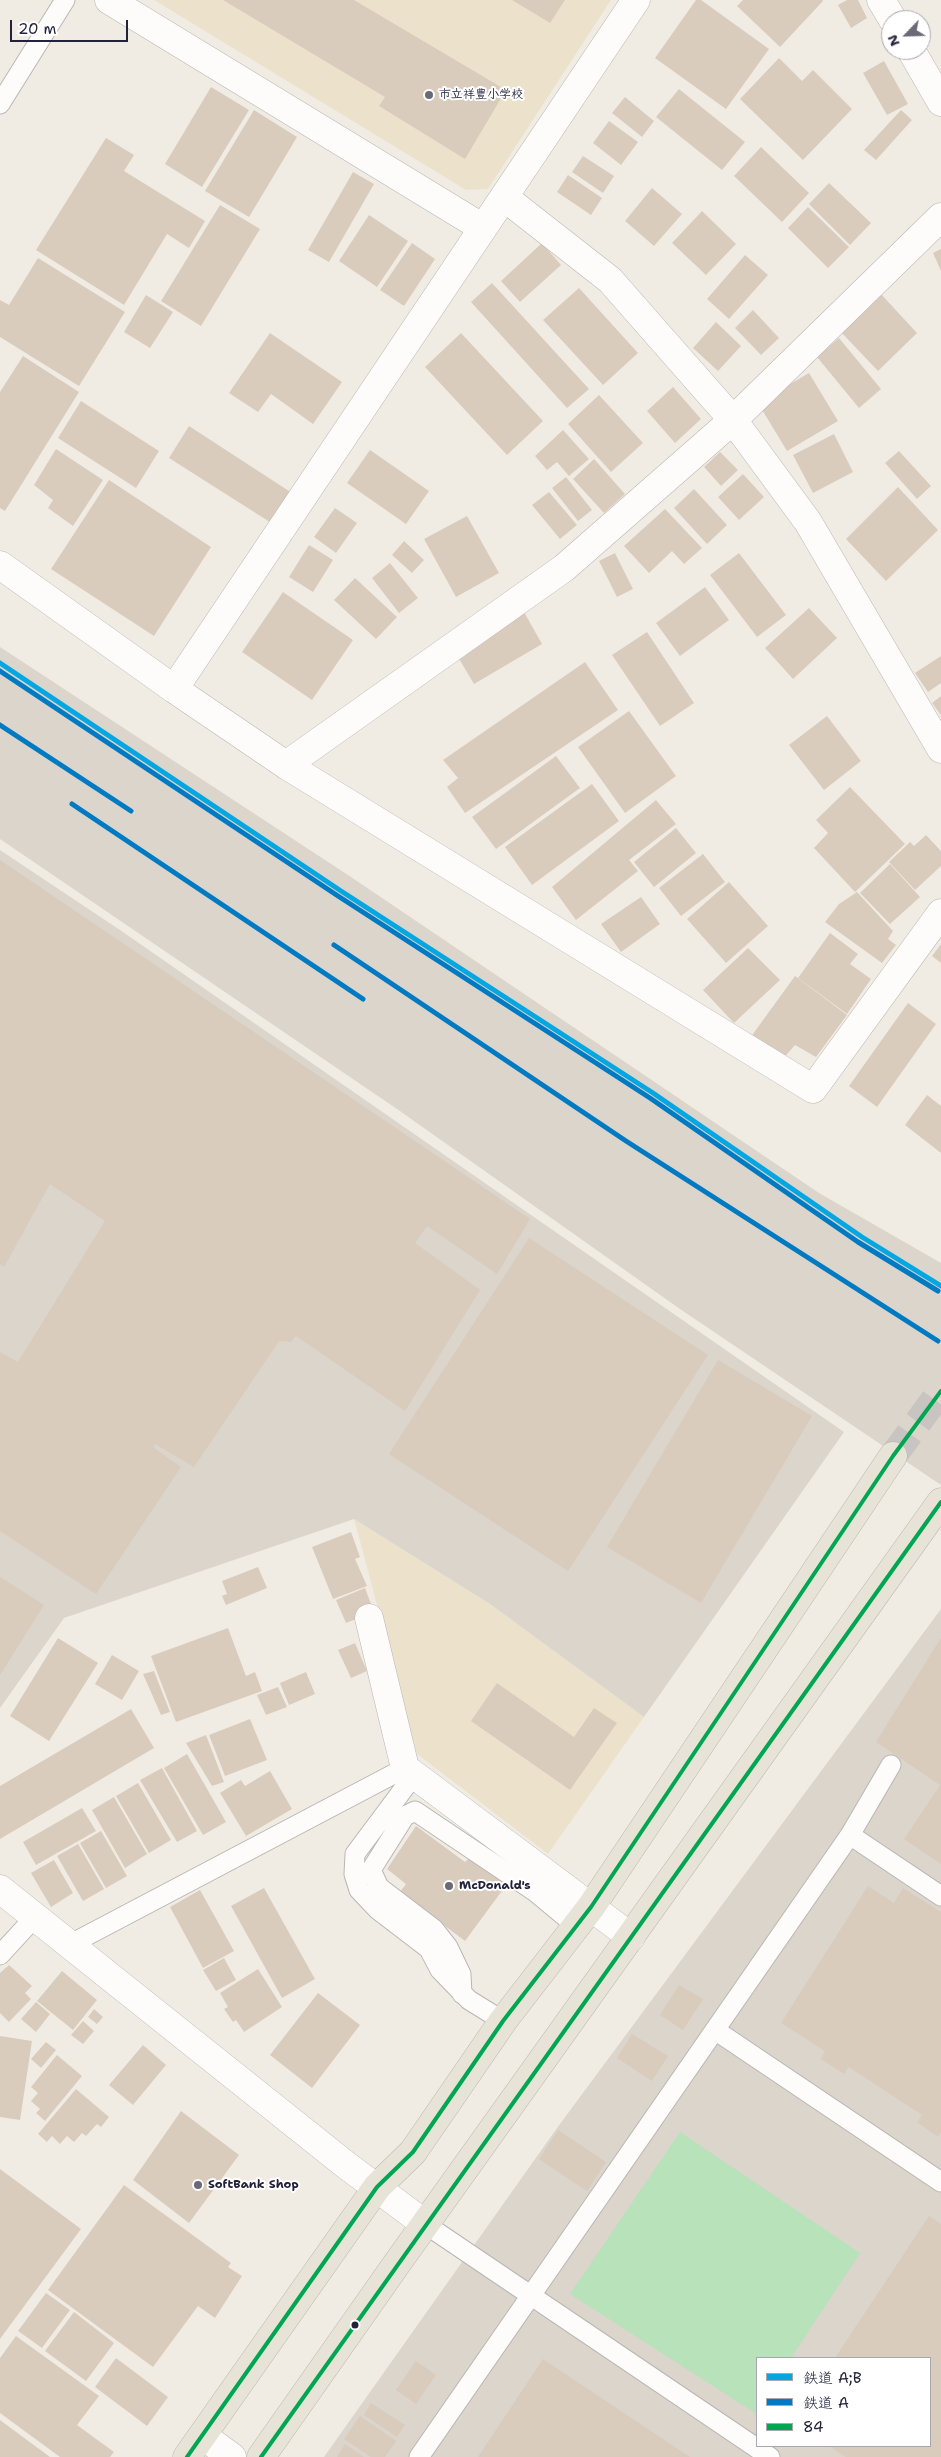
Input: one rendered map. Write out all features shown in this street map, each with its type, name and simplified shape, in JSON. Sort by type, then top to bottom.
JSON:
[{"type":"main road","points":[[195,2446],[377,2187],[413,2152],[504,2021],[583,1916],[893,1456]]},
{"type":"main road","points":[[261,2457],[425,2224],[941,1502]]},
{"type":"street","points":[[109,0],[483,228]]},
{"type":"street","points":[[174,689],[636,0]]},
{"type":"street","points":[[916,60],[941,102]]},
{"type":"street","points":[[504,196],[610,280],[732,420],[808,522],[941,749]]},
{"type":"street","points":[[286,765],[564,568],[732,420],[941,217]]},
{"type":"street","points":[[0,565],[174,689],[286,765],[813,1089],[941,913]]},
{"type":"street","points":[[369,1618],[410,1771],[583,1916],[631,1937]]},
{"type":"street","points":[[0,1890],[346,2165],[425,2224]]},
{"type":"street","points":[[195,2446],[232,2457]]},
{"type":"lane","points":[[0,104],[65,0]]},
{"type":"lane","points":[[419,2457],[850,1836],[891,1765]]},
{"type":"lane","points":[[68,1945],[410,1771]]},
{"type":"lane","points":[[410,1771],[355,1854],[354,1874],[359,1890],[378,1910],[429,1949],[440,1970],[462,1994],[504,2021]]},
{"type":"lane","points":[[462,1994],[461,1974],[448,1947],[434,1929],[379,1887],[372,1870],[405,1816],[415,1811],[534,1891],[583,1916]]},
{"type":"lane","points":[[850,1836],[941,1896]]},
{"type":"lane","points":[[0,1954],[34,1918]]},
{"type":"lane","points":[[715,2030],[941,2182]]},
{"type":"lane","points":[[425,2224],[770,2457]]},
{"type":"shaded area","name":"市立祥豊小学校","points":[[154,0],[611,0],[488,189],[466,190]]},
{"type":"shaded area","points":[[0,647],[351,877],[819,1193],[941,1263],[941,1485],[680,1309],[397,1109],[0,839]]},
{"type":"shaded area","points":[[0,850],[120,930],[844,1432],[644,1717],[490,1604],[354,1519],[64,1618],[0,1708]]},
{"type":"shaded area","points":[[354,1519],[490,1604],[644,1717],[548,1854],[417,1754]]},
{"type":"shaded area","points":[[941,1609],[941,2457],[324,2457],[557,2128]]},
{"type":"green space","points":[[680,2132],[860,2253],[792,2357],[756,2357],[755,2413],[570,2294]]},
{"type":"building","points":[[223,0],[354,0],[506,90],[465,159],[379,106],[385,97]]},
{"type":"building","points":[[512,0],[565,0],[550,23]]},
{"type":"building","points":[[696,0],[701,0],[769,49],[726,109],[655,58]]},
{"type":"building","points":[[743,0],[823,1],[780,47],[737,6]]},
{"type":"building","points":[[847,0],[858,0],[867,18],[851,28],[838,5]]},
{"type":"building","points":[[779,58],[802,81],[813,70],[852,109],[803,160],[740,99]]},
{"type":"building","points":[[884,61],[908,104],[887,115],[863,73]]},
{"type":"building","points":[[211,87],[249,110],[202,187],[165,164]]},
{"type":"building","points":[[679,89],[745,142],[722,170],[656,117]]},
{"type":"building","points":[[625,97],[654,121],[642,137],[612,113]]},
{"type":"building","points":[[254,110],[297,137],[249,217],[205,191]]},
{"type":"building","points":[[901,110],[912,120],[876,160],[864,150]]},
{"type":"building","points":[[609,121],[638,142],[621,165],[593,143]]},
{"type":"building","points":[[106,138],[134,155],[124,171],[205,221],[189,248],[167,234],[124,305],[36,250]]},
{"type":"building","points":[[761,147],[809,193],[782,222],[734,176]]},
{"type":"building","points":[[583,156],[614,176],[603,193],[572,172]]},
{"type":"building","points":[[353,172],[374,184],[329,262],[308,250]]},
{"type":"building","points":[[568,175],[602,198],[591,215],[557,192]]},
{"type":"building","points":[[829,183],[871,223],[850,245],[809,204]]},
{"type":"building","points":[[652,188],[682,214],[654,246],[625,221]]},
{"type":"building","points":[[220,205],[260,229],[201,326],[161,301]]},
{"type":"building","points":[[808,207],[849,247],[828,268],[788,228]]},
{"type":"building","points":[[702,211],[736,244],[706,275],[672,243]]},
{"type":"building","points":[[369,215],[408,241],[377,287],[339,261]]},
{"type":"building","points":[[412,243],[435,259],[404,306],[380,290]]},
{"type":"building","points":[[542,243],[561,265],[520,302],[501,281]]},
{"type":"building","points":[[941,249],[941,271],[933,253]]},
{"type":"building","points":[[745,255],[768,275],[729,319],[707,299]]},
{"type":"building","points":[[38,258],[125,312],[79,386],[0,337],[0,300],[9,305]]},
{"type":"building","points":[[492,283],[589,389],[567,408],[471,302]]},
{"type":"building","points":[[579,288],[638,353],[603,385],[543,320]]},
{"type":"building","points":[[880,293],[917,333],[878,371],[840,331]]},
{"type":"building","points":[[146,295],[173,312],[150,348],[124,332]]},
{"type":"building","points":[[753,310],[779,338],[761,355],[735,328]]},
{"type":"building","points":[[716,322],[741,346],[718,371],[693,348]]},
{"type":"building","points":[[270,333],[342,382],[313,424],[271,394],[258,412],[229,393]]},
{"type":"building","points":[[461,333],[543,421],[507,455],[425,367]]},
{"type":"building","points":[[839,338],[881,389],[859,408],[817,357]]},
{"type":"building","points":[[23,356],[79,392],[5,511],[0,508],[0,392]]},
{"type":"building","points":[[809,373],[838,421],[787,451],[758,403]]},
{"type":"building","points":[[673,387],[701,419],[675,443],[647,411]]},
{"type":"building","points":[[599,395],[643,443],[611,472],[568,424]]},
{"type":"building","points":[[81,401],[159,451],[136,488],[58,438]]},
{"type":"building","points":[[189,426],[292,493],[273,524],[169,458]]},
{"type":"building","points":[[563,430],[589,459],[569,476],[557,462],[547,470],[535,456]]},
{"type":"building","points":[[834,434],[853,472],[813,493],[793,455]]},
{"type":"building","points":[[56,449],[103,480],[73,526],[48,508],[53,500],[34,485]]},
{"type":"building","points":[[370,450],[429,491],[406,524],[347,483]]},
{"type":"building","points":[[899,451],[931,486],[917,499],[885,463]]},
{"type":"building","points":[[720,452],[738,470],[721,486],[704,467]]},
{"type":"building","points":[[594,459],[625,494],[604,513],[573,479]]},
{"type":"building","points":[[743,474],[764,497],[739,520],[718,497]]},
{"type":"building","points":[[566,477],[592,510],[578,521],[552,488]]},
{"type":"building","points":[[109,480],[211,547],[154,636],[51,569]]},
{"type":"building","points":[[898,487],[938,530],[886,581],[846,539]]},
{"type":"building","points":[[694,489],[727,525],[707,544],[674,508]]},
{"type":"building","points":[[549,492],[577,525],[560,539],[532,505]]},
{"type":"building","points":[[335,508],[357,523],[336,553],[314,537]]},
{"type":"building","points":[[665,509],[702,548],[684,564],[672,551],[649,573],[624,546]]},
{"type":"building","points":[[467,516],[499,573],[456,597],[424,539]]},
{"type":"building","points":[[404,541],[424,560],[412,573],[392,555]]},
{"type":"building","points":[[309,545],[333,560],[313,592],[289,577]]},
{"type":"building","points":[[615,553],[633,589],[617,597],[599,561]]},
{"type":"building","points":[[739,553],[786,615],[757,637],[710,575]]},
{"type":"building","points":[[390,563],[418,598],[399,613],[372,578]]},
{"type":"building","points":[[355,578],[397,617],[376,639],[334,600]]},
{"type":"building","points":[[705,587],[729,620],[680,656],[656,623]]},
{"type":"building","points":[[283,592],[353,640],[312,700],[242,652]]},
{"type":"building","points":[[809,608],[837,638],[793,679],[765,648]]},
{"type":"building","points":[[524,612],[542,644],[474,684],[455,652]]},
{"type":"building","points":[[647,632],[694,703],[660,726],[612,655]]},
{"type":"building","points":[[941,656],[941,683],[928,692],[915,673]]},
{"type":"building","points":[[585,662],[618,710],[465,813],[447,787],[458,778],[443,760]]},
{"type":"building","points":[[941,696],[941,715],[932,703]]},
{"type":"building","points":[[629,711],[676,776],[625,813],[578,747]]},
{"type":"building","points":[[827,716],[861,761],[824,790],[789,745]]},
{"type":"building","points":[[556,756],[580,788],[496,849],[472,817]]},
{"type":"building","points":[[592,784],[619,821],[532,885],[505,847]]},
{"type":"building","points":[[850,787],[905,844],[855,892],[814,848],[828,833],[816,820]]},
{"type":"building","points":[[656,800],[676,824],[629,860],[638,871],[576,920],[552,887]]},
{"type":"building","points":[[676,828],[696,853],[654,887],[634,862]]},
{"type":"building","points":[[926,835],[941,851],[941,866],[915,890],[889,862],[910,842],[914,846]]},
{"type":"building","points":[[703,854],[725,882],[681,916],[659,888]]},
{"type":"building","points":[[0,860],[530,1219],[497,1274],[427,1226],[415,1243],[480,1290],[405,1411],[296,1336],[291,1342],[279,1341],[194,1467],[155,1444],[154,1448],[181,1467],[96,1594],[0,1531],[0,1352],[18,1362],[105,1221],[50,1184],[4,1267],[0,1264]]},
{"type":"building","points":[[890,864],[920,897],[890,924],[860,893]]},
{"type":"building","points":[[729,882],[768,926],[726,963],[687,919]]},
{"type":"building","points":[[857,892],[893,931],[888,939],[896,945],[882,963],[825,922],[839,904]]},
{"type":"building","points":[[641,897],[660,924],[621,952],[601,924]]},
{"type":"building","points":[[830,933],[858,954],[850,964],[871,979],[847,1014],[798,978]]},
{"type":"building","points":[[941,944],[941,963],[932,956]]},
{"type":"building","points":[[748,948],[780,980],[734,1023],[703,990]]},
{"type":"building","points":[[795,976],[847,1015],[816,1057],[795,1045],[782,1060],[750,1038]]},
{"type":"building","points":[[908,1003],[936,1024],[877,1107],[849,1086]]},
{"type":"building","points":[[927,1095],[941,1106],[941,1153],[905,1125]]},
{"type":"building","points":[[529,1238],[708,1355],[568,1571],[389,1454]]},
{"type":"building","points":[[718,1360],[812,1416],[701,1603],[607,1547]]},
{"type":"building","points":[[351,1532],[360,1557],[355,1559],[367,1586],[333,1599],[312,1547]]},
{"type":"building","points":[[258,1567],[267,1588],[226,1605],[222,1596],[227,1594],[222,1581]]},
{"type":"building","points":[[0,1577],[44,1605],[0,1675]]},
{"type":"building","points":[[365,1588],[374,1612],[346,1623],[336,1600]]},
{"type":"building","points":[[228,1628],[246,1676],[255,1672],[262,1691],[176,1722],[151,1656]]},
{"type":"building","points":[[58,1638],[98,1663],[49,1741],[10,1716]]},
{"type":"building","points":[[941,1638],[941,1864],[904,1839],[940,1785],[876,1742]]},
{"type":"building","points":[[355,1643],[367,1671],[351,1678],[338,1650]]},
{"type":"building","points":[[112,1655],[139,1671],[122,1700],[95,1684]]},
{"type":"building","points":[[154,1671],[170,1712],[161,1715],[143,1674]]},
{"type":"building","points":[[306,1672],[315,1694],[289,1705],[280,1683]]},
{"type":"building","points":[[497,1683],[574,1737],[594,1708],[617,1723],[570,1790],[471,1721]]},
{"type":"building","points":[[278,1687],[287,1707],[266,1715],[257,1695]]},
{"type":"building","points":[[131,1709],[154,1748],[0,1839],[0,1786]]},
{"type":"building","points":[[250,1719],[267,1760],[225,1776],[209,1735]]},
{"type":"building","points":[[206,1735],[224,1782],[212,1786],[186,1743]]},
{"type":"building","points":[[187,1754],[226,1822],[203,1835],[164,1768]]},
{"type":"building","points":[[162,1768],[197,1831],[177,1842],[140,1780]]},
{"type":"building","points":[[270,1771],[292,1809],[246,1836],[220,1793],[241,1780],[245,1786]]},
{"type":"building","points":[[138,1783],[171,1840],[149,1853],[116,1796]]},
{"type":"building","points":[[114,1797],[147,1854],[125,1868],[92,1810]]},
{"type":"building","points":[[82,1808],[96,1831],[36,1865],[23,1842]]},
{"type":"building","points":[[416,1826],[465,1862],[470,1857],[507,1884],[465,1941],[400,1892],[406,1884],[387,1869]]},
{"type":"building","points":[[101,1831],[127,1876],[106,1888],[80,1843]]},
{"type":"building","points":[[78,1844],[104,1889],[83,1901],[57,1856]]},
{"type":"building","points":[[54,1860],[73,1893],[51,1907],[31,1873]]},
{"type":"building","points":[[868,1886],[894,1903],[903,1888],[941,1912],[941,2132],[938,2137],[917,2122],[922,2115],[849,2067],[844,2074],[821,2059],[825,2051],[781,2023]]},
{"type":"building","points":[[264,1888],[315,1979],[282,1998],[231,1906]]},
{"type":"building","points":[[200,1890],[234,1951],[203,1968],[170,1907]]},
{"type":"building","points":[[224,1958],[236,1980],[216,1991],[203,1970]]},
{"type":"building","points":[[9,1965],[32,1986],[25,1993],[31,1999],[9,2022],[0,2013],[0,1973]]},
{"type":"building","points":[[258,1969],[282,2007],[244,2032],[236,2020],[233,2022],[224,2009],[228,2007],[220,1993]]},
{"type":"building","points":[[62,1971],[97,2000],[73,2030],[37,2001]]},
{"type":"building","points":[[679,1985],[703,1999],[683,2030],[660,2015]]},
{"type":"building","points":[[318,1993],[360,2025],[312,2088],[270,2055]]},
{"type":"building","points":[[36,2002],[50,2014],[36,2032],[21,2019]]},
{"type":"building","points":[[94,2009],[103,2017],[97,2024],[88,2017]]},
{"type":"building","points":[[83,2021],[94,2031],[83,2044],[71,2035]]},
{"type":"building","points":[[632,2034],[668,2056],[652,2081],[617,2058]]},
{"type":"building","points":[[0,2036],[32,2041],[20,2120],[0,2117]]},
{"type":"building","points":[[46,2042],[56,2050],[41,2068],[31,2059]]},
{"type":"building","points":[[143,2045],[166,2065],[133,2105],[109,2085]]},
{"type":"building","points":[[57,2055],[82,2076],[45,2121],[36,2113],[40,2109],[31,2101],[38,2093],[31,2087]]},
{"type":"building","points":[[76,2089],[109,2117],[101,2127],[97,2124],[86,2136],[82,2133],[74,2142],[67,2136],[60,2144],[52,2136],[47,2142],[38,2134]]},
{"type":"building","points":[[181,2111],[239,2155],[189,2223],[133,2180]]},
{"type":"building","points":[[558,2130],[606,2162],[587,2191],[539,2159]]},
{"type":"building","points":[[0,2169],[81,2229],[0,2339]]},
{"type":"building","points":[[124,2185],[231,2263],[228,2267],[242,2276],[215,2318],[198,2306],[153,2367],[48,2290]]},
{"type":"building","points":[[929,2216],[941,2224],[941,2457],[846,2457],[831,2447],[931,2447],[931,2357],[836,2357]]},
{"type":"building","points":[[46,2293],[70,2310],[42,2348],[18,2331]]},
{"type":"building","points":[[74,2312],[114,2343],[86,2381],[45,2351]]},
{"type":"building","points":[[16,2336],[99,2396],[77,2425],[114,2452],[110,2457],[60,2457],[0,2413],[0,2358]]},
{"type":"building","points":[[116,2358],[168,2397],[147,2426],[95,2387]]},
{"type":"building","points":[[543,2359],[690,2457],[478,2457]]},
{"type":"building","points":[[416,2361],[436,2375],[416,2404],[396,2390]]},
{"type":"building","points":[[371,2403],[405,2425],[397,2437],[364,2415]]},
{"type":"building","points":[[360,2416],[396,2441],[385,2457],[371,2457],[344,2439]]},
{"type":"building","points":[[0,2420],[50,2457],[0,2457]]},
{"type":"building","points":[[345,2444],[364,2457],[337,2457]]},
{"type":"tunnel","points":[[893,1456],[941,1391]]},
{"type":"rail line","name":"A;B","points":[[0,663],[341,891],[653,1093],[862,1237],[941,1286]]},
{"type":"rail line","name":"A","points":[[0,671],[338,896],[650,1098],[858,1242],[938,1291]]},
{"type":"rail line","name":"A","points":[[0,725],[131,811]]},
{"type":"rail line","name":"A","points":[[72,804],[363,999]]},
{"type":"rail line","name":"A","points":[[334,945],[626,1141],[938,1341]]},
{"type":"transit line","name":"84","points":[[187,2457],[377,2187],[413,2152],[503,2021],[591,1907],[893,1456],[941,1391]]},
{"type":"transit line","name":"84","points":[[261,2457],[941,1502]]},
{"type":"place","name":"市立祥豊小学校","points":[[429,95]]},
{"type":"place","name":"McDonald's","points":[[449,1886]]},
{"type":"place","name":"SoftBank Shop","points":[[198,2185]]}]
